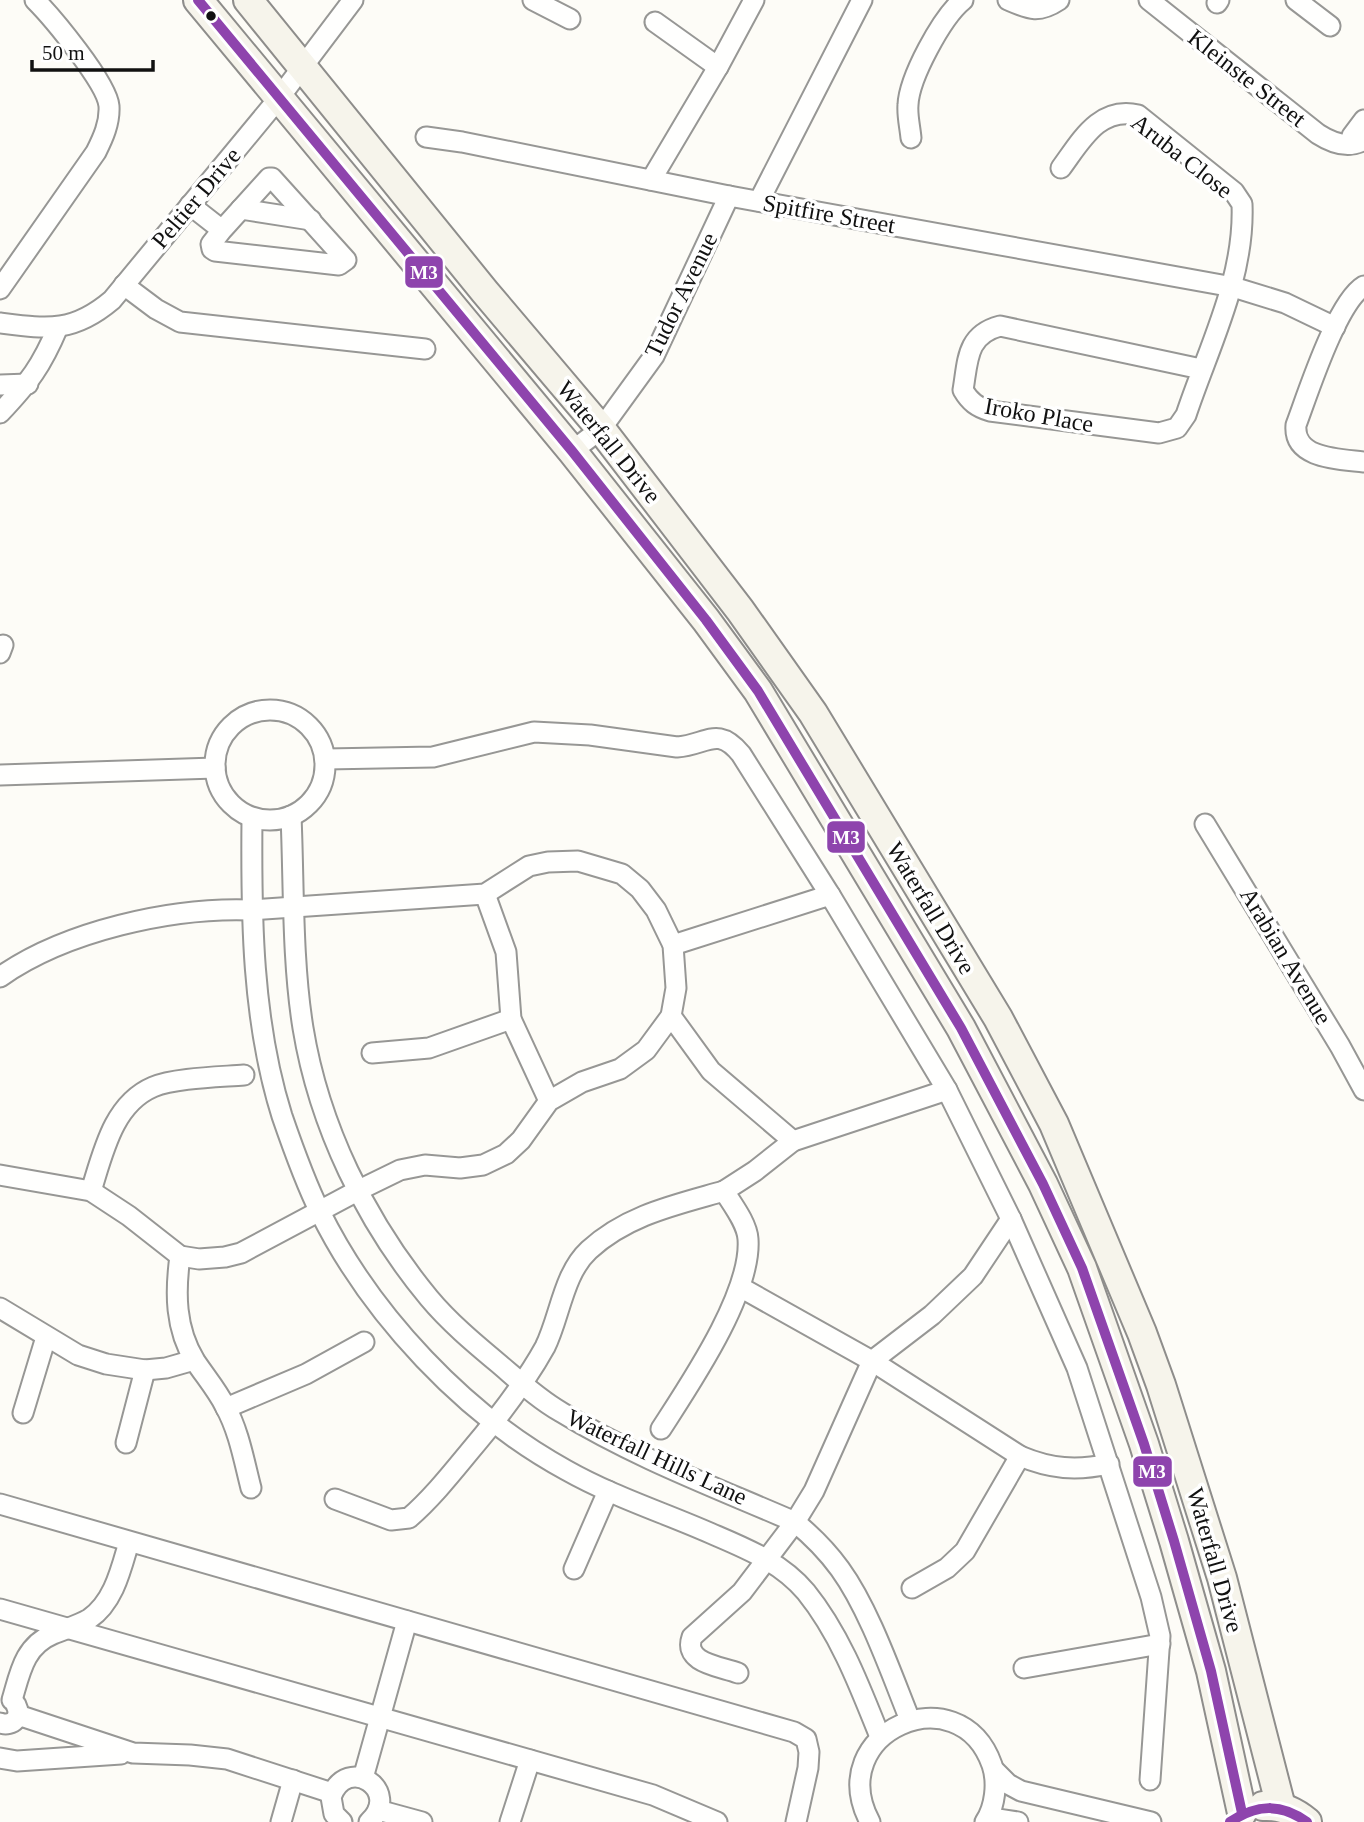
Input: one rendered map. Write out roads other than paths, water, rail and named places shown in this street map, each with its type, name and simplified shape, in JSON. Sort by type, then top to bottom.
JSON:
[{"type":"main road","name":"Waterfall Drive","points":[[198,0],[572,451],[706,620],[758,691],[961,1028],[1043,1184],[1082,1268],[1144,1444],[1211,1671],[1236,1817]]},
{"type":"main road","name":"Waterfall Drive","points":[[248,0],[485,292],[601,429],[740,610],[813,713],[998,1018],[1054,1124],[1161,1385],[1222,1578],[1281,1807]]},
{"type":"main road","points":[[1236,1817],[1254,1808],[1281,1807],[1297,1813],[1307,1822]]},
{"type":"street","points":[[0,289],[96,152],[108,116],[109,104],[101,84],[35,0]]},
{"type":"street","name":"Peltier Drive","points":[[0,323],[58,327],[93,316],[112,300],[279,98],[353,0]]},
{"type":"street","points":[[533,0],[570,19]]},
{"type":"street","points":[[651,180],[754,0]]},
{"type":"street","points":[[759,201],[862,0]]},
{"type":"street","points":[[911,138],[908,104],[913,80],[951,11],[963,0]]},
{"type":"street","points":[[1007,0],[1031,9],[1044,9],[1059,0]]},
{"type":"street","name":"Kleinste Street","points":[[1149,0],[1328,141],[1357,142]]},
{"type":"street","points":[[1296,0],[1330,26]]},
{"type":"street","points":[[655,22],[718,67]]},
{"type":"street","name":"Aruba Close","points":[[1061,168],[1087,132],[1101,120],[1126,112],[1138,115],[1234,192],[1242,204],[1239,255],[1233,287]]},
{"type":"street","name":"Kleinste Street","points":[[1357,142],[1352,136],[1364,120]]},
{"type":"street","name":"Spitfire Street","points":[[426,137],[463,142],[729,196],[1233,287],[1285,303],[1335,327]]},
{"type":"street","points":[[272,178],[311,220],[345,263],[339,265],[212,249],[211,244],[241,209],[272,178]]},
{"type":"street","name":"Tudor Avenue","points":[[572,451],[601,429],[654,356],[729,196]]},
{"type":"street","points":[[190,205],[222,230]]},
{"type":"street","points":[[241,209],[311,220]]},
{"type":"street","points":[[124,285],[156,309],[180,322],[425,349]]},
{"type":"street","points":[[1364,286],[1350,299],[1335,327],[1296,425],[1295,436],[1301,445],[1312,453],[1364,463]]},
{"type":"street","name":"Iroko Place","points":[[1201,369],[1000,326],[990,328],[972,343],[963,390],[969,400],[978,407],[990,411],[1159,433],[1177,428],[1183,420],[1233,287]]},
{"type":"street","points":[[0,412],[28,384],[44,361],[58,327]]},
{"type":"street","points":[[0,385],[28,384]]},
{"type":"street","points":[[273,709],[292,713],[309,724],[321,740],[326,759],[326,773],[314,799],[291,816],[272,821],[252,818],[235,808],[222,793],[215,768],[215,754],[222,736],[236,721],[253,711],[273,709]]},
{"type":"street","points":[[326,759],[433,757],[534,732],[559,732],[677,747],[712,737],[723,738],[733,744],[831,895],[947,1090],[1011,1219],[1077,1368],[1151,1597],[1160,1644],[1150,1780]]},
{"type":"street","points":[[0,775],[215,768]]},
{"type":"street","name":"Waterfall Hills Lane","points":[[291,816],[303,1028],[318,1091],[338,1146],[379,1229],[431,1300],[523,1385],[558,1410],[626,1448],[795,1522],[828,1553],[842,1571],[885,1657],[909,1720]]},
{"type":"street","name":"Waterfall Hills Lane","points":[[252,818],[251,910],[259,1002],[282,1115],[319,1211],[369,1290],[402,1335],[451,1385],[494,1422],[566,1470],[608,1491],[768,1559],[806,1592],[836,1639],[854,1674],[880,1737]]},
{"type":"street","name":"Arabian Avenue","points":[[1205,824],[1364,1090]]},
{"type":"street","points":[[0,978],[42,955],[104,929],[223,909],[251,910],[485,894],[529,866],[578,861],[622,874],[640,889],[666,927],[673,945],[676,988],[671,1016],[646,1050],[620,1069],[582,1082],[549,1101],[521,1140],[506,1154],[483,1165],[460,1168],[415,1166],[359,1190],[241,1253],[199,1259],[180,1256],[92,1191],[0,1175]]},
{"type":"street","points":[[485,894],[506,952],[511,1019],[549,1101]]},
{"type":"street","points":[[673,945],[831,895]]},
{"type":"street","points":[[671,1016],[711,1071],[793,1141]]},
{"type":"street","points":[[372,1053],[429,1048],[511,1019]]},
{"type":"street","points":[[92,1191],[116,1121],[137,1096],[166,1083],[244,1074]]},
{"type":"street","points":[[335,1500],[391,1520],[409,1518],[453,1472],[523,1385],[546,1345],[565,1290],[587,1252],[613,1231],[638,1216],[724,1191],[793,1141],[947,1090]]},
{"type":"street","name":"Waterfall Hills Lane","points":[[661,1429],[704,1363],[740,1287],[748,1240],[747,1231],[724,1191]]},
{"type":"street","points":[[738,1673],[697,1659],[689,1646],[692,1637],[743,1592],[795,1522],[814,1491],[872,1361],[932,1315],[973,1276],[1011,1219]]},
{"type":"street","points":[[180,1256],[176,1304],[182,1329],[194,1360],[226,1408],[238,1439],[251,1488]]},
{"type":"street","points":[[740,1287],[872,1361],[1020,1455],[1038,1463],[1065,1469],[1109,1464]]},
{"type":"street","points":[[0,1308],[78,1355],[145,1370],[166,1368],[194,1360]]},
{"type":"street","points":[[23,1413],[46,1337]]},
{"type":"street","points":[[226,1408],[306,1374],[364,1342]]},
{"type":"street","points":[[125,1443],[145,1370]]},
{"type":"street","points":[[912,1588],[947,1568],[965,1551],[1020,1455]]},
{"type":"street","points":[[574,1569],[608,1491]]},
{"type":"street","points":[[0,1504],[794,1732],[806,1739],[809,1752],[796,1822]]},
{"type":"street","points":[[130,1542],[117,1584],[90,1618],[48,1636],[30,1650],[23,1662],[5,1716],[133,1753]]},
{"type":"street","points":[[0,1609],[653,1795],[717,1822]]},
{"type":"street","points":[[363,1778],[407,1621]]},
{"type":"street","points":[[1024,1668],[1160,1644]]},
{"type":"street","points":[[870,1822],[863,1809],[860,1790],[861,1770],[868,1752],[880,1737],[894,1726],[925,1717],[956,1723],[969,1731],[989,1756],[994,1770],[993,1802],[987,1822]]},
{"type":"street","points":[[0,1758],[17,1761],[133,1753],[190,1755],[227,1759],[332,1793]]},
{"type":"street","points":[[510,1822],[530,1760]]},
{"type":"street","points":[[994,1770],[1008,1784],[1021,1791],[1151,1822]]},
{"type":"street","points":[[336,1819],[331,1806],[332,1793],[346,1778],[363,1778],[376,1787],[379,1794],[374,1816],[411,1820]]},
{"type":"street","points":[[281,1822],[293,1780]]},
{"type":"street","points":[[987,1822],[999,1819],[1018,1822]]}]
